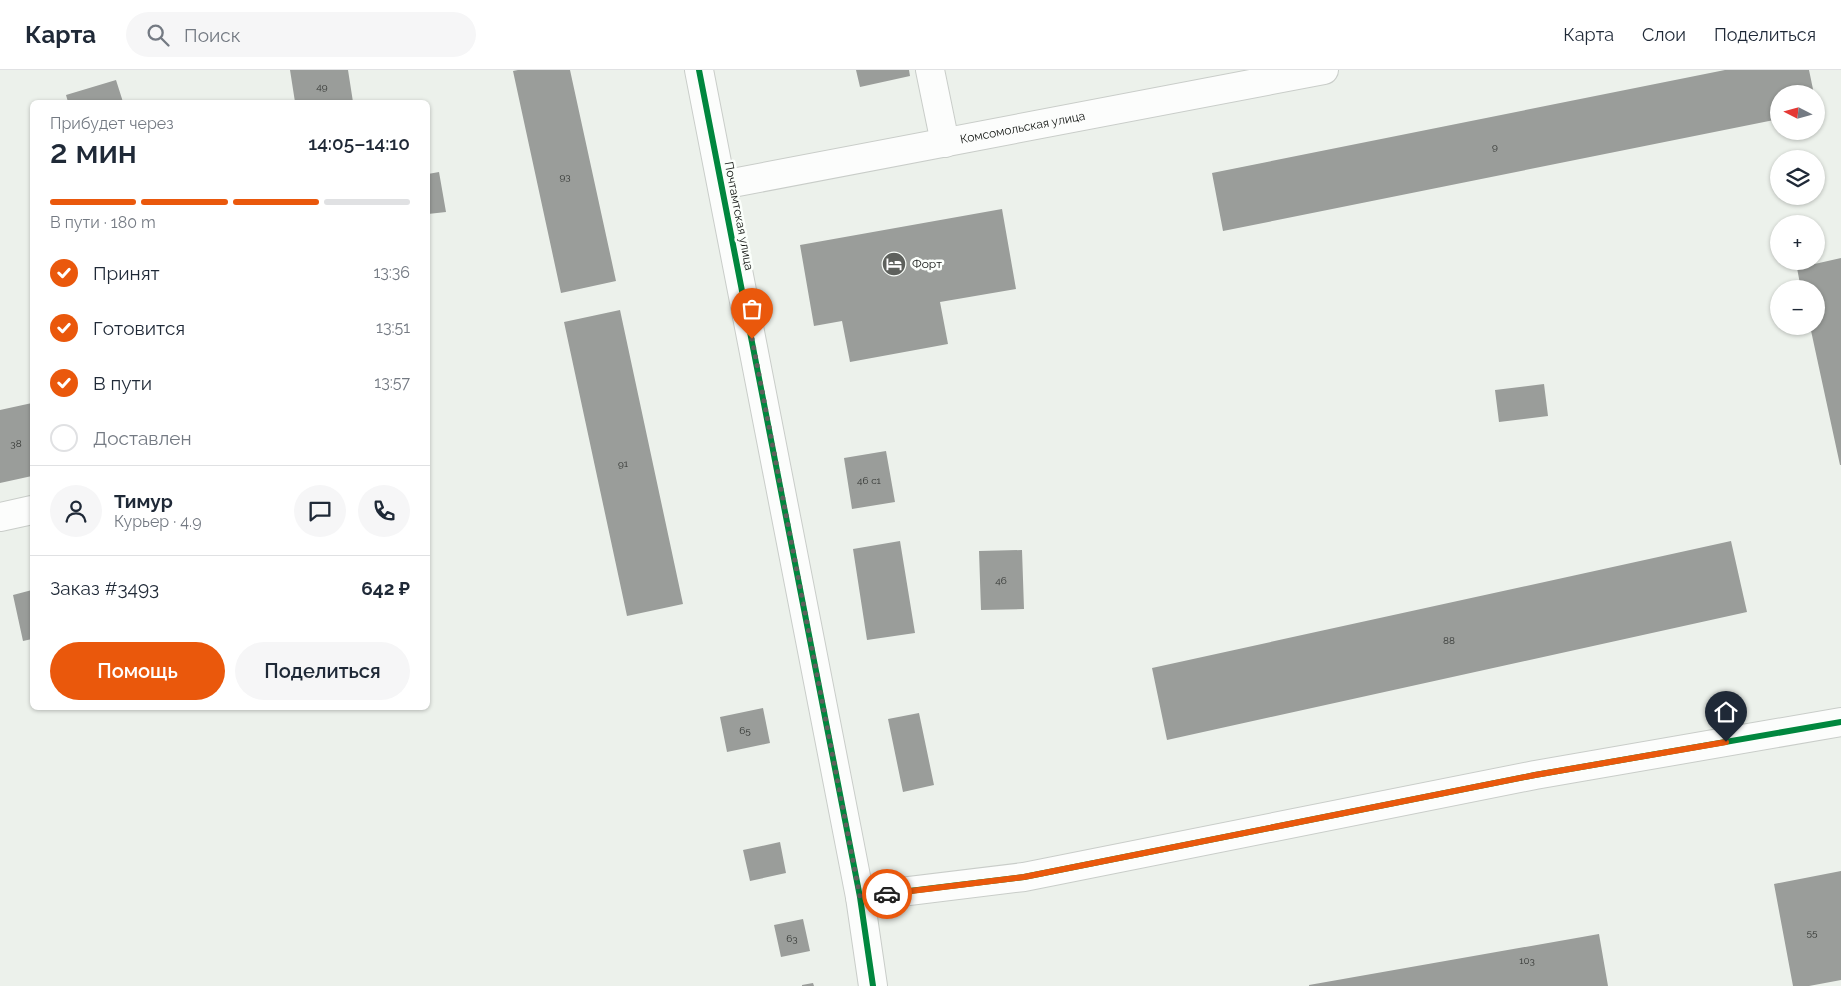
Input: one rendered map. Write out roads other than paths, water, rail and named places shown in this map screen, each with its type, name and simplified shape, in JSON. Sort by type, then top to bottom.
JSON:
[{"type":"street","name":"Почтамтская улица","points":[[699,70],[860,897],[873,986]]},
{"type":"street","points":[[930,70],[945,142]]},
{"type":"street","name":"Комсомольская улица","points":[[722,185],[1324,70]]},
{"type":"street","points":[[0,517],[30,510]]},
{"type":"street","points":[[860,897],[1024,877],[1535,775],[1841,722]]},
{"type":"place","name":"Форт","points":[[894,264]]}]
